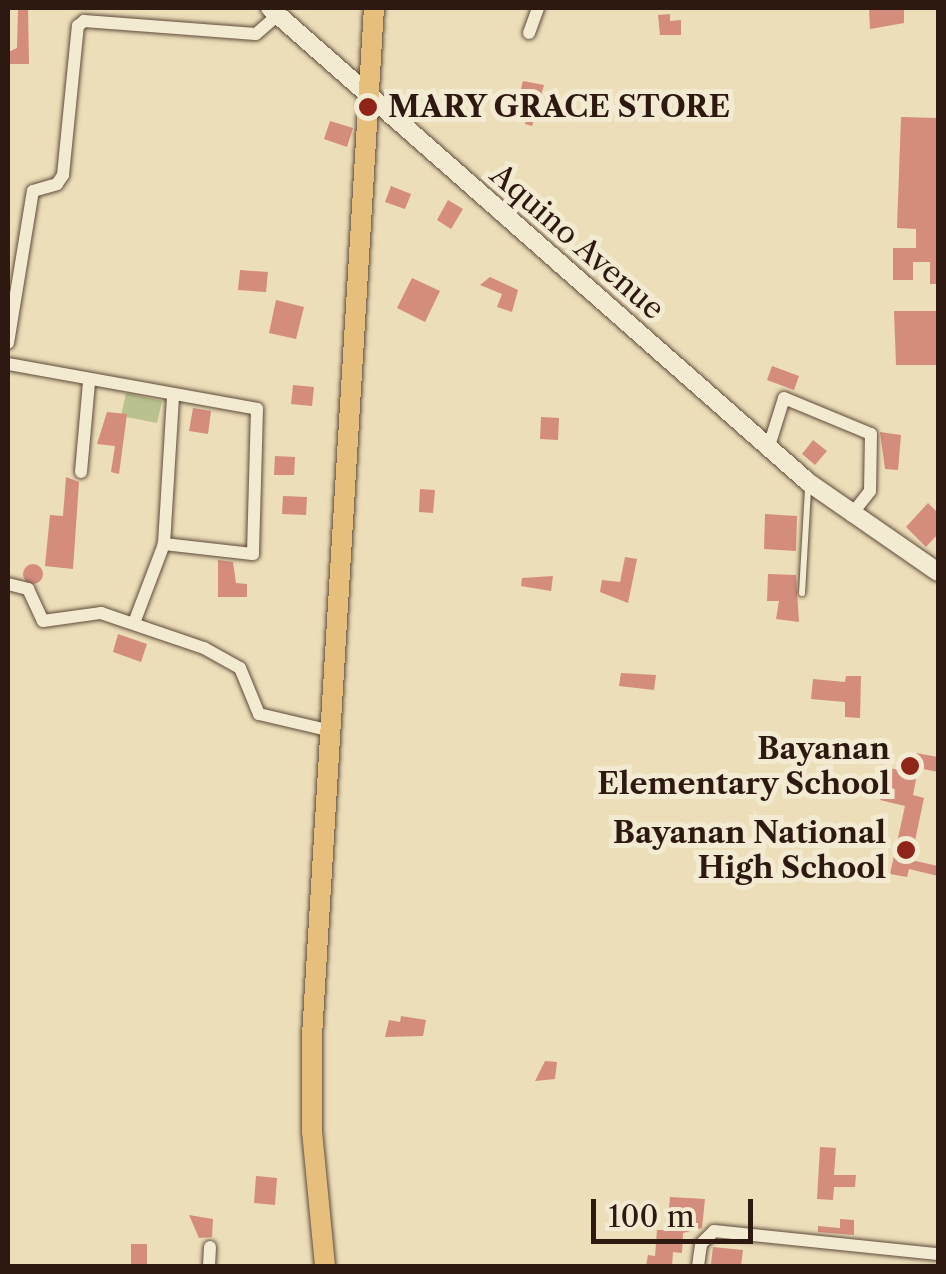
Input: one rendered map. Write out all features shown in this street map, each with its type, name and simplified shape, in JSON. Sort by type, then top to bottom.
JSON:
[{"type":"main road","points":[[324,1266],[311,1084],[327,730],[374,8]]},
{"type":"street","points":[[529,34],[538,8]]},
{"type":"street","name":"Aquino Avenue","points":[[275,11],[808,482],[851,515],[938,570]]},
{"type":"street","points":[[8,343],[34,191],[56,184],[63,174],[78,26],[84,21],[256,34],[275,11]]},
{"type":"street","points":[[8,364],[172,397],[258,408],[253,554],[164,544]]},
{"type":"street","points":[[81,472],[89,382]]},
{"type":"street","points":[[134,624],[164,544],[172,397]]},
{"type":"street","points":[[769,446],[784,398],[871,434],[870,491],[851,515]]},
{"type":"street","points":[[8,584],[28,589],[43,621],[101,612],[240,668],[258,714],[327,730]]},
{"type":"street","points":[[698,1266],[701,1244],[714,1231],[938,1254]]},
{"type":"street","points":[[209,1266],[210,1247]]},
{"type":"lane","points":[[802,594],[808,482]]},
{"type":"green space","points":[[126,393],[162,401],[157,423],[121,416]]},
{"type":"building","points":[[18,8],[28,8],[29,64],[8,64],[8,52],[17,48]]},
{"type":"building","points":[[869,8],[904,8],[904,23],[870,29]]},
{"type":"building","points":[[670,14],[670,21],[681,20],[681,35],[660,35],[658,15]]},
{"type":"building","points":[[523,81],[544,85],[532,126],[525,124],[531,104],[518,101]]},
{"type":"building","points":[[901,117],[938,118],[938,284],[930,284],[930,262],[913,262],[913,280],[893,280],[893,248],[916,248],[916,229],[897,228]]},
{"type":"building","points":[[330,121],[353,128],[347,147],[324,139]]},
{"type":"building","points":[[391,186],[411,194],[405,209],[385,202]]},
{"type":"building","points":[[448,200],[463,209],[451,229],[437,220]]},
{"type":"building","points":[[240,270],[268,272],[266,292],[238,290]]},
{"type":"building","points":[[490,277],[518,290],[512,312],[497,307],[502,294],[480,285]]},
{"type":"building","points":[[412,278],[440,291],[425,322],[397,308]]},
{"type":"building","points":[[276,300],[304,307],[296,339],[269,333]]},
{"type":"building","points":[[894,311],[938,311],[938,365],[896,365]]},
{"type":"building","points":[[772,366],[799,376],[794,390],[767,380]]},
{"type":"building","points":[[293,385],[314,387],[312,406],[291,404]]},
{"type":"building","points":[[193,408],[211,411],[208,434],[189,431]]},
{"type":"building","points":[[107,412],[127,414],[119,474],[111,472],[115,446],[97,444]]},
{"type":"building","points":[[541,417],[559,418],[558,440],[540,439]]},
{"type":"building","points":[[880,432],[901,435],[898,470],[885,469]]},
{"type":"building","points":[[813,440],[827,451],[815,465],[802,454]]},
{"type":"building","points":[[275,456],[295,457],[294,475],[274,475]]},
{"type":"building","points":[[66,477],[79,482],[73,569],[45,566],[50,515],[63,516]]},
{"type":"building","points":[[420,489],[435,490],[433,513],[419,512]]},
{"type":"building","points":[[283,496],[307,497],[306,515],[282,514]]},
{"type":"building","points":[[928,503],[938,513],[938,534],[926,547],[906,527]]},
{"type":"building","points":[[765,514],[797,516],[796,551],[764,549]]},
{"type":"building","points":[[625,557],[637,559],[628,603],[600,592],[602,580],[620,582]]},
{"type":"building","points":[[218,560],[233,562],[236,583],[247,584],[247,597],[218,597]]},
{"type":"building","points":[[33,564],[43,574],[33,584],[23,574]]},
{"type":"building","points":[[768,574],[796,575],[799,622],[776,619],[779,601],[767,601]]},
{"type":"building","points":[[553,576],[551,591],[521,586],[522,578]]},
{"type":"building","points":[[118,634],[147,644],[141,662],[113,652]]},
{"type":"building","points":[[621,673],[656,675],[654,690],[619,686]]},
{"type":"building","points":[[846,676],[861,676],[860,718],[845,717],[845,702],[811,699],[813,679],[845,682]]},
{"type":"building","points":[[916,753],[938,757],[938,772],[914,767]]},
{"type":"building","points":[[890,768],[917,774],[913,795],[924,798],[911,860],[938,866],[938,876],[909,869],[907,877],[890,874],[905,806],[880,800]]},
{"type":"building","points":[[401,1016],[426,1020],[423,1036],[385,1037],[389,1020],[400,1022]]},
{"type":"building","points":[[545,1061],[557,1062],[555,1079],[535,1081]]},
{"type":"building","points":[[820,1147],[836,1148],[834,1175],[856,1175],[855,1187],[834,1187],[833,1200],[817,1199]]},
{"type":"building","points":[[256,1176],[277,1178],[275,1205],[254,1203]]},
{"type":"building","points":[[670,1197],[705,1199],[702,1228],[683,1233],[682,1253],[673,1252],[672,1266],[646,1266],[648,1255],[655,1256],[657,1230],[667,1230]]},
{"type":"building","points":[[189,1215],[213,1219],[212,1237],[199,1238]]},
{"type":"building","points":[[840,1219],[854,1220],[854,1235],[818,1232],[818,1226],[840,1228]]},
{"type":"building","points":[[131,1244],[147,1244],[147,1265],[131,1266]]},
{"type":"building","points":[[713,1247],[743,1250],[741,1266],[711,1264]]},
{"type":"place","name":"MARY GRACE STORE","points":[[368,107]]},
{"type":"place","name":"Bayanan Elementary School","points":[[910,766]]},
{"type":"place","name":"Bayanan National High School","points":[[906,850]]}]
